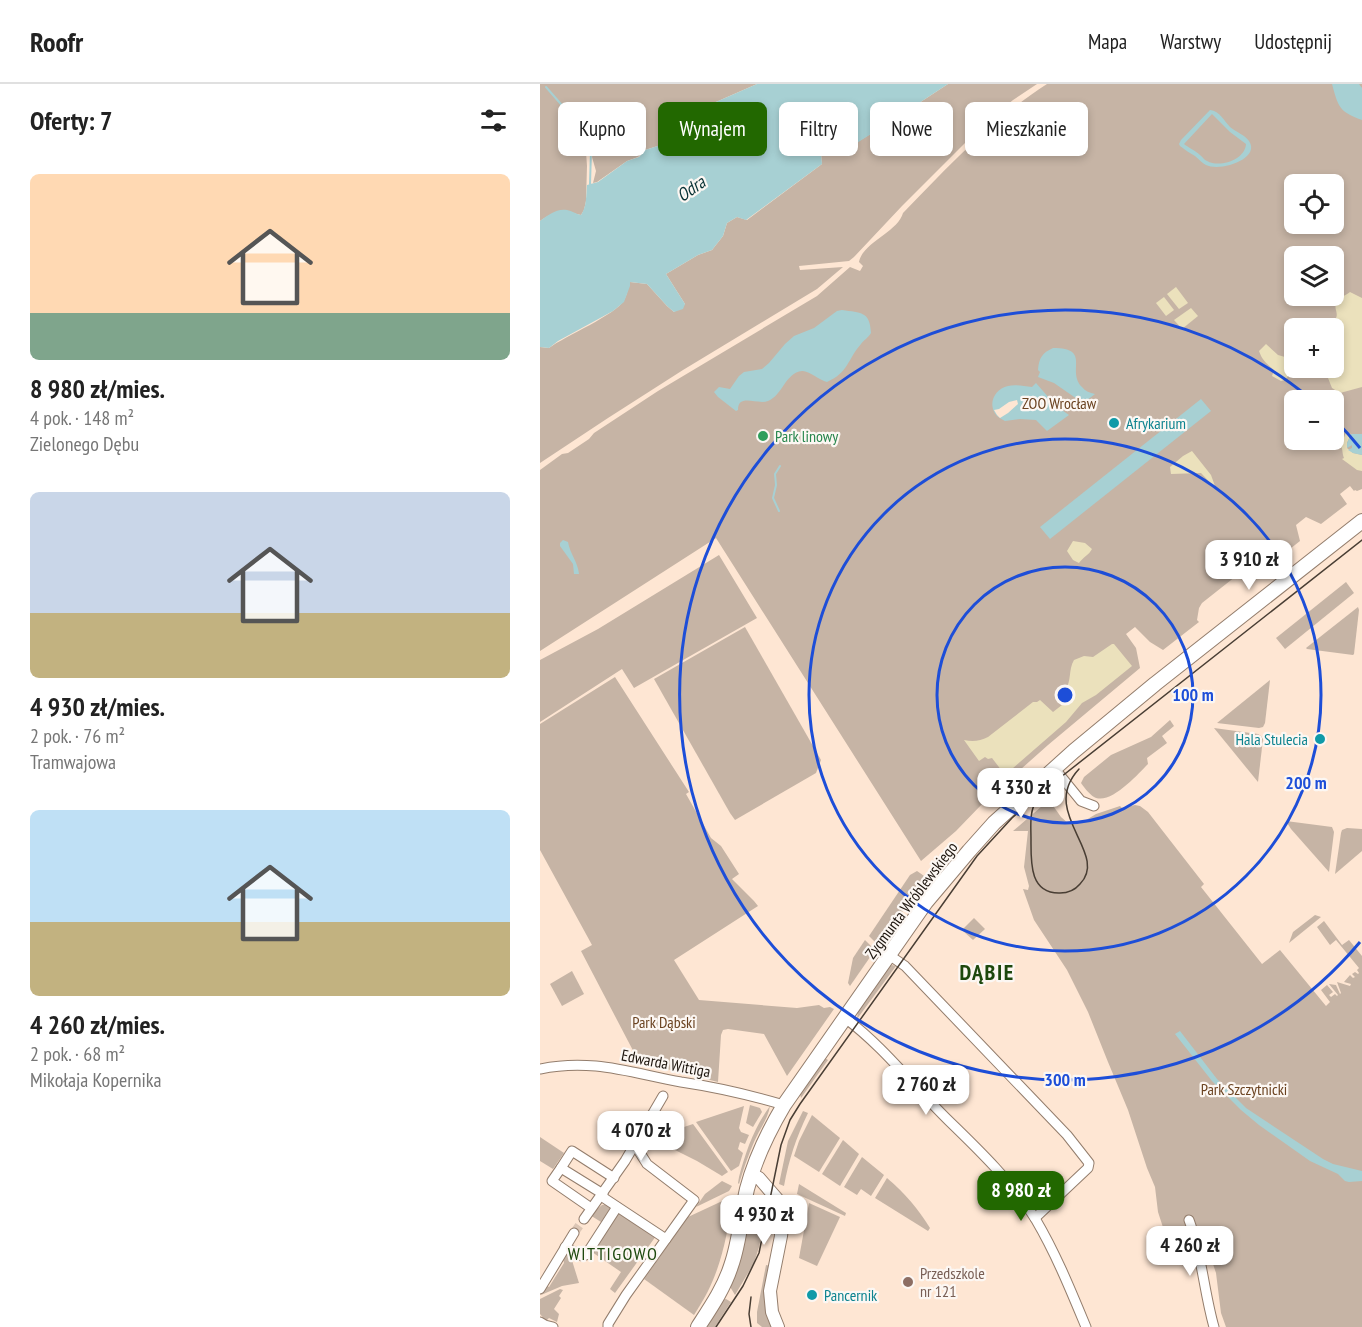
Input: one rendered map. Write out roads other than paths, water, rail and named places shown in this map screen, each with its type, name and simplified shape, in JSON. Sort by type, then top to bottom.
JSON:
[{"type":"main road","name":"Zygmunta Wróblewskiego","points":[[698,1327],[717,1298],[731,1268],[746,1195],[765,1140],[784,1105],[926,902],[981,837],[1014,804],[1097,731],[1362,522]]},
{"type":"street","points":[[1054,769],[1081,801],[1094,806]]},
{"type":"street","points":[[890,954],[1067,1135],[1089,1163],[1088,1168],[1035,1218]]},
{"type":"street","points":[[845,1018],[860,1030],[1014,1190],[1035,1218],[1063,1271],[1086,1327]]},
{"type":"street","name":"Edwarda Wittiga","points":[[540,1069],[569,1064],[606,1066],[722,1089],[784,1105]]},
{"type":"street","points":[[584,1219],[614,1178],[663,1096]]},
{"type":"street","points":[[609,1326],[626,1295],[694,1200],[647,1164],[635,1145]]},
{"type":"street","points":[[591,1208],[552,1181],[572,1151],[614,1178]]},
{"type":"street","points":[[561,1168],[666,1239]]},
{"type":"street","points":[[752,1173],[778,1200],[784,1214],[770,1290],[772,1312],[778,1327]]},
{"type":"street","points":[[565,1247],[582,1256],[586,1255],[617,1207]]},
{"type":"street","points":[[1189,1220],[1214,1327]]},
{"type":"street","points":[[540,1289],[574,1233]]},
{"type":"street","points":[[540,1322],[553,1327]]},
{"type":"water","name":"Odra","points":[[757,84],[948,84],[921,102],[870,102],[870,135],[858,142],[858,102],[779,102],[779,156],[821,156],[822,164],[746,220],[737,217],[727,223],[723,236],[712,250],[698,255],[666,274],[685,304],[683,309],[674,312],[647,284],[630,282],[624,302],[613,311],[549,348],[540,347],[540,221],[560,210],[581,215],[587,185],[598,182],[627,161],[646,156],[646,150],[658,146],[658,156],[767,156],[767,102],[716,102]]},
{"type":"water","points":[[1332,84],[1359,84],[1362,88],[1362,120],[1344,111],[1336,98]]},
{"type":"water","points":[[1210,110],[1219,114],[1230,127],[1243,135],[1251,147],[1249,153],[1237,162],[1212,167],[1180,146],[1181,140]],"holes":[[[1212,114],[1246,144],[1245,150],[1237,158],[1225,163],[1206,161],[1184,144]]]},
{"type":"water","points":[[837,311],[863,314],[869,321],[871,333],[856,350],[844,370],[834,378],[827,382],[804,371],[796,373],[773,398],[764,402],[741,402],[736,411],[714,392],[719,387],[730,389],[744,372],[762,369],[794,336],[814,328]]},
{"type":"water","points":[[1053,348],[1072,352],[1075,356],[1078,381],[1085,390],[1095,394],[1082,404],[1054,383],[1038,377],[1040,359]]},
{"type":"water","points":[[1036,383],[1056,406],[1069,415],[1047,431],[1036,420],[1005,421],[997,416],[992,402],[999,390],[1011,385],[1032,387]]},
{"type":"water","points":[[1201,399],[1211,411],[1050,539],[1040,527]]},
{"type":"water","points":[[1351,434],[1362,434],[1362,455],[1348,450],[1352,448],[1352,445],[1347,448]]},
{"type":"water","points":[[563,540],[568,542],[579,574],[574,574],[573,564],[560,546]]},
{"type":"water","points":[[1180,1031],[1217,1079],[1246,1108],[1323,1159],[1333,1164],[1362,1171],[1362,1181],[1345,1181],[1338,1174],[1310,1161],[1259,1125],[1212,1081],[1175,1034]]},
{"type":"waterway","points":[[546,87],[581,127],[601,138],[591,151],[590,184],[592,186]]},
{"type":"waterway","points":[[779,511],[773,498],[776,485],[775,474],[780,466]]},
{"type":"tunnel","points":[[574,1233],[584,1219]]},
{"type":"tram line","points":[[716,1327],[743,1286],[759,1253],[781,1145],[790,1120],[977,856],[1012,818],[1047,788],[1362,540]]},
{"type":"tram line","points":[[1037,799],[1031,819],[1031,857],[1034,875],[1042,888],[1050,892],[1068,892],[1080,884],[1087,872],[1087,859],[1069,817],[1066,801],[1069,785],[1079,769]]},
{"type":"tram line","points":[[751,1297],[749,1314],[751,1327]]},
{"type":"place","name":"Afrykarium","points":[[1114,423]]},
{"type":"place","name":"Park linowy","points":[[763,436]]},
{"type":"place","name":"Hala Stulecia","points":[[1320,739]]},
{"type":"place","name":"Przedszkole nr 121","points":[[908,1282]]},
{"type":"place","name":"Pancernik","points":[[812,1295]]},
{"type":"district","name":"DĄBIE","points":[[987,972]]},
{"type":"district","name":"WITTIGOWO","points":[[613,1254]]},
{"type":"park label","name":"ZOO Wrocław","points":[[1059,403]]},
{"type":"park label","name":"Park Dąbski","points":[[664,1022]]},
{"type":"park label","name":"Park Szczytnicki","points":[[1244,1089]]}]
